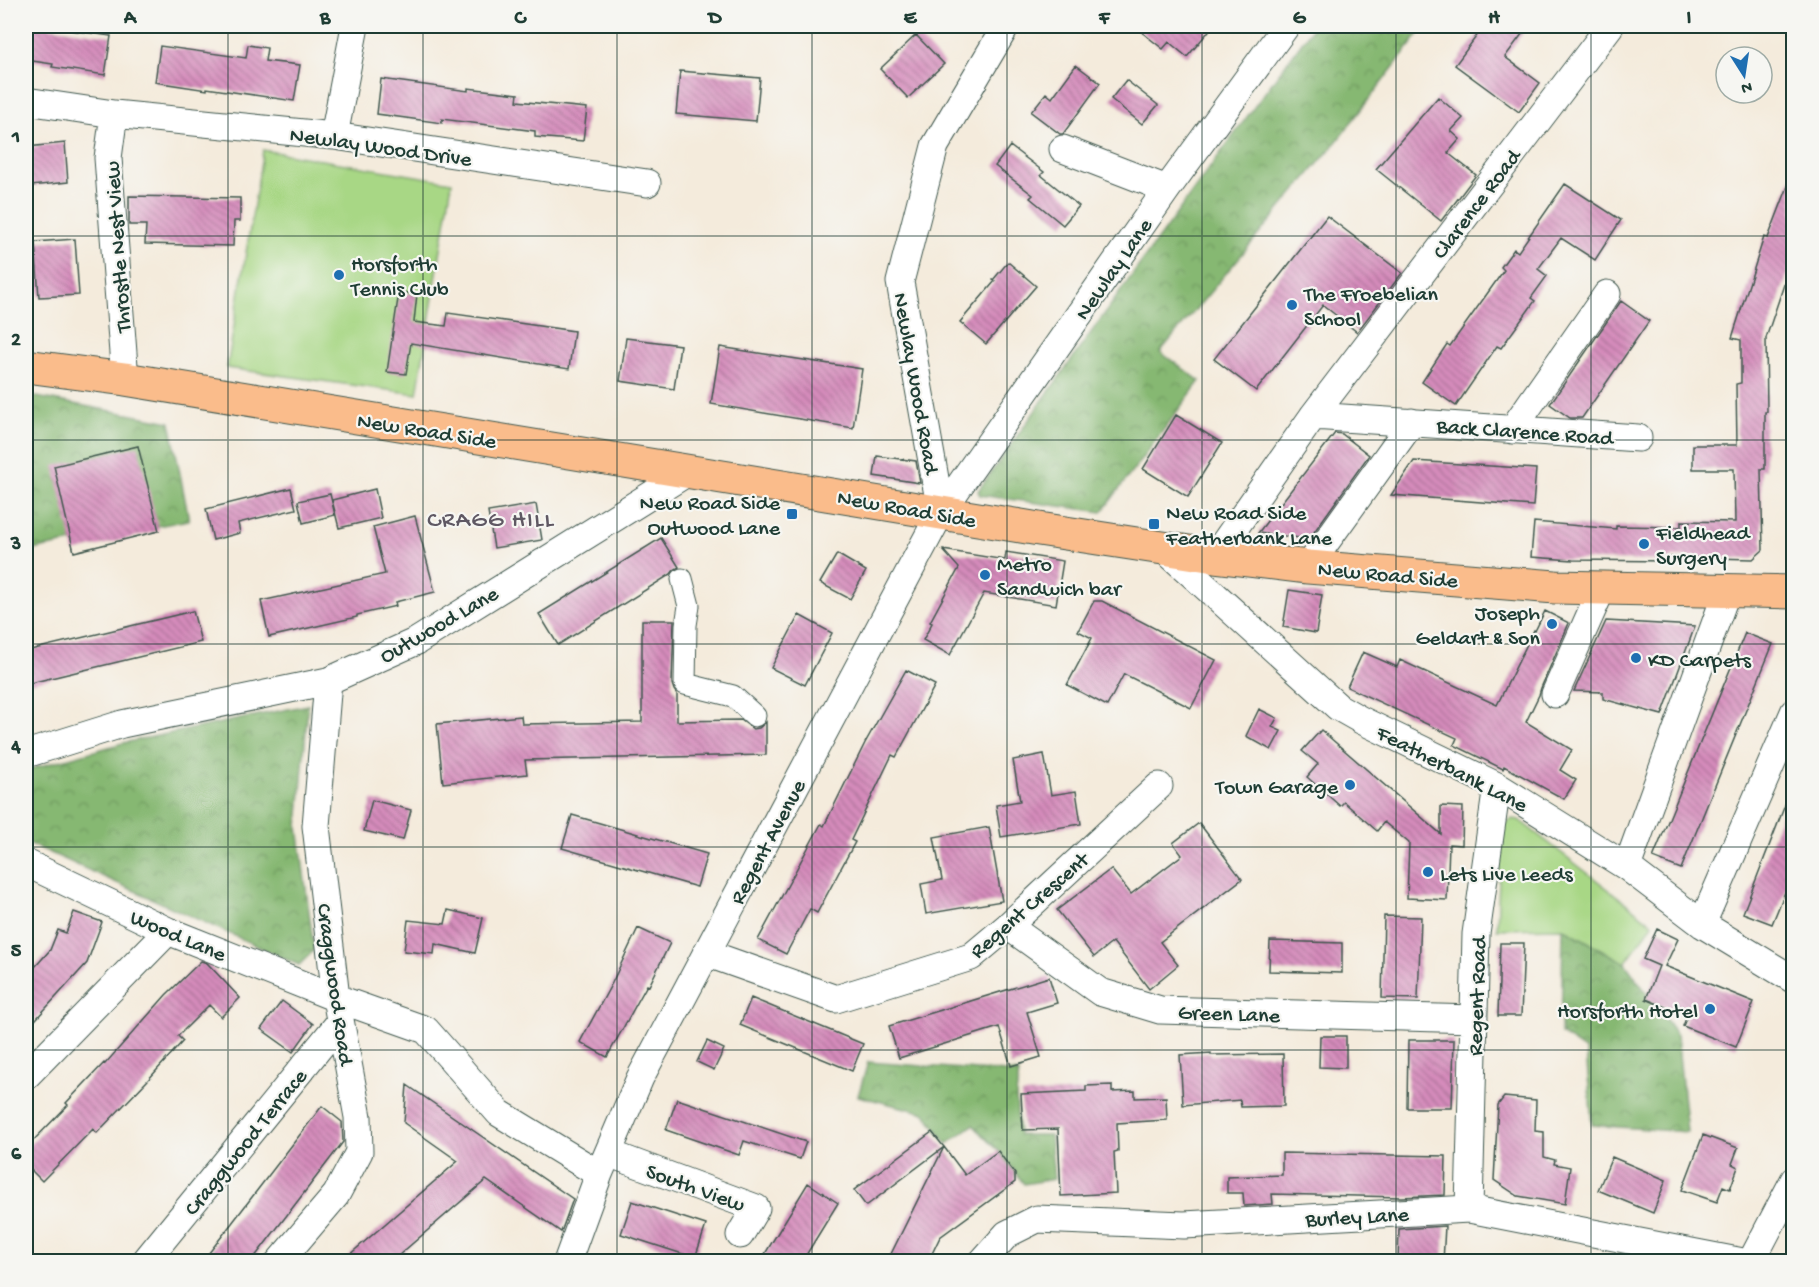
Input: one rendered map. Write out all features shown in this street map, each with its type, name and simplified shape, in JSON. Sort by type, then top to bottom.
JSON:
[{"type":"main road","name":"New Road Side","points":[[26,366],[125,379],[1039,530],[1215,556],[1308,567],[1555,587],[1794,592]]},
{"type":"street","points":[[334,136],[355,26]]},
{"type":"street","name":"Newlay Wood Road","points":[[941,512],[900,282],[935,146],[1006,26]]},
{"type":"street","name":"Newlay Lane","points":[[941,512],[1167,189],[1286,26]]},
{"type":"street","name":"Clarence Road","points":[[1215,556],[1312,416],[1610,26]]},
{"type":"street","name":"Newlay Wood Drive","points":[[26,101],[114,114],[334,136],[647,183]]},
{"type":"street","name":"Throstle Nest View","points":[[114,114],[108,158],[125,379]]},
{"type":"street","points":[[1063,149],[1167,189]]},
{"type":"street","points":[[1512,430],[1607,294]]},
{"type":"street","name":"Back Clarence Road","points":[[1312,416],[1638,438]]},
{"type":"street","name":"Back Clarence Road","points":[[1308,567],[1412,422]]},
{"type":"street","name":"Outwood Lane","points":[[26,754],[122,724],[328,681],[417,640],[688,472]]},
{"type":"street","name":"Regent Avenue","points":[[604,1163],[640,1078],[941,512]]},
{"type":"street","name":"Featherbank Lane","points":[[1163,548],[1338,707],[1497,786],[1628,867],[1702,924],[1794,980]]},
{"type":"street","points":[[682,579],[689,606],[685,684],[733,696],[755,716]]},
{"type":"street","points":[[1555,694],[1602,588]]},
{"type":"street","points":[[1628,867],[1727,591]]},
{"type":"street","name":"Craggwood Road","points":[[279,1262],[336,1195],[359,1152],[358,1117],[338,1010],[316,826],[328,681]]},
{"type":"street","points":[[1702,924],[1794,712]]},
{"type":"street","name":"Regent Crescent","points":[[706,953],[836,999],[971,957],[1008,926],[1160,786]]},
{"type":"street","name":"Regent Road","points":[[1469,1209],[1476,934],[1497,786]]},
{"type":"street","name":"Wood Lane","points":[[26,863],[338,1010],[426,1030],[499,1113],[604,1163]]},
{"type":"street","name":"Green Lane","points":[[1008,926],[1100,992],[1160,1010],[1474,1020]]},
{"type":"street","points":[[26,1076],[168,931]]},
{"type":"street","name":"Craggwood Terrace","points":[[147,1259],[338,1010]]},
{"type":"street","points":[[567,1262],[604,1163]]},
{"type":"street","name":"South View","points":[[604,1163],[756,1208],[740,1235]]},
{"type":"street","points":[[1751,1262],[1794,1180]]},
{"type":"street","name":"Burley Lane","points":[[982,1262],[1007,1234],[1037,1219],[1184,1225],[1469,1209],[1743,1262]]},
{"type":"green space","points":[[1314,26],[1425,26],[1337,141],[1160,352],[1200,381],[1102,512],[980,495],[978,491]]},
{"type":"green space","name":"Horsforth Tennis Club","points":[[263,150],[452,182],[417,394],[227,368]]},
{"type":"green space","points":[[26,395],[170,422],[189,520],[26,551]]},
{"type":"green space","points":[[308,705],[298,827],[314,950],[299,965],[26,842],[26,770],[123,743]]},
{"type":"green space","points":[[1513,819],[1519,820],[1653,924],[1625,963],[1563,928],[1497,929],[1501,828]]},
{"type":"green space","points":[[1563,928],[1625,963],[1677,1035],[1687,1132],[1592,1125],[1586,1051],[1561,1034]]},
{"type":"green space","points":[[868,1062],[1019,1073],[1016,1095],[1019,1135],[1050,1135],[1054,1179],[1024,1184],[998,1150],[973,1125],[947,1144],[925,1113],[858,1096]]},
{"type":"building","points":[[26,26],[111,36],[105,75],[52,67],[53,64],[26,60]]},
{"type":"building","points":[[1134,26],[1213,26],[1187,57],[1169,42],[1163,49]]},
{"type":"building","points":[[1484,26],[1528,26],[1505,57],[1540,83],[1519,112],[1455,65]]},
{"type":"building","points":[[916,35],[944,64],[908,98],[880,69]]},
{"type":"building","points":[[248,45],[267,48],[265,61],[300,65],[294,101],[155,82],[160,46],[246,58]]},
{"type":"building","points":[[1076,65],[1100,83],[1063,134],[1060,134],[1031,112],[1046,93],[1052,98]]},
{"type":"building","points":[[680,71],[760,78],[756,121],[676,114]]},
{"type":"building","points":[[381,79],[468,91],[468,88],[518,94],[517,101],[587,108],[583,141],[535,137],[535,131],[442,119],[442,123],[377,114]]},
{"type":"building","points":[[1126,80],[1158,105],[1142,124],[1111,99]]},
{"type":"building","points":[[1438,97],[1463,118],[1451,131],[1460,139],[1448,153],[1476,175],[1441,221],[1376,169]]},
{"type":"building","points":[[65,143],[68,182],[31,186],[27,147]]},
{"type":"building","points":[[1010,146],[1044,172],[1041,175],[1079,206],[1063,225],[1030,198],[1033,195],[995,166]]},
{"type":"building","points":[[1792,176],[1794,255],[1766,338],[1765,469],[1761,469],[1763,550],[1753,559],[1671,557],[1671,561],[1531,557],[1534,522],[1616,529],[1616,526],[1681,527],[1681,521],[1735,522],[1734,469],[1693,469],[1693,445],[1737,445],[1736,384],[1741,383],[1741,340],[1732,338],[1764,237],[1768,238]]},
{"type":"building","points":[[1565,184],[1621,220],[1595,260],[1561,238],[1538,269],[1547,276],[1531,298],[1535,301],[1501,348],[1497,346],[1456,406],[1422,382],[1447,344],[1450,346],[1504,270],[1501,267],[1514,249],[1518,252]]},
{"type":"building","points":[[129,196],[240,198],[240,221],[234,221],[233,246],[145,244],[146,225],[129,225]]},
{"type":"building","points":[[1327,216],[1402,273],[1357,332],[1323,305],[1256,391],[1214,359]]},
{"type":"building","points":[[75,239],[79,295],[39,297],[35,242]]},
{"type":"building","points":[[1008,262],[1036,286],[986,344],[960,322]]},
{"type":"building","points":[[399,292],[417,294],[414,322],[446,326],[448,313],[574,331],[569,369],[411,343],[406,374],[387,372]]},
{"type":"building","points":[[1621,301],[1649,321],[1582,418],[1570,418],[1550,404]]},
{"type":"building","points":[[626,338],[680,345],[674,389],[620,381]]},
{"type":"building","points":[[720,347],[862,369],[853,428],[711,404]]},
{"type":"building","points":[[1176,415],[1222,443],[1188,497],[1143,469]]},
{"type":"building","points":[[1335,433],[1342,434],[1369,455],[1309,539],[1258,533]]},
{"type":"building","points":[[138,446],[159,531],[74,552],[54,466]]},
{"type":"building","points":[[877,456],[916,461],[920,483],[874,476]]},
{"type":"building","points":[[1414,461],[1536,469],[1533,506],[1391,495]]},
{"type":"building","points":[[291,488],[296,509],[238,523],[240,533],[213,540],[206,509]]},
{"type":"building","points":[[375,489],[381,518],[339,528],[332,500]]},
{"type":"building","points":[[330,494],[335,515],[303,523],[298,501]]},
{"type":"building","points":[[536,504],[542,540],[494,548],[488,512]]},
{"type":"building","points":[[415,516],[435,592],[395,602],[396,606],[357,615],[357,617],[269,637],[261,601],[385,574],[373,527]]},
{"type":"building","points":[[661,538],[679,567],[558,645],[539,614]]},
{"type":"building","points":[[943,550],[1005,560],[1006,552],[1063,561],[1056,605],[984,593],[950,655],[923,640],[959,568]]},
{"type":"building","points":[[837,554],[866,571],[850,599],[820,583]]},
{"type":"building","points":[[1289,590],[1322,595],[1316,633],[1283,627]]},
{"type":"building","points":[[1094,601],[1102,601],[1216,660],[1191,708],[1124,674],[1107,706],[1067,685],[1092,638],[1078,631]]},
{"type":"building","points":[[193,611],[201,642],[26,684],[26,651]]},
{"type":"building","points":[[1545,611],[1569,623],[1526,722],[1572,750],[1560,770],[1576,780],[1564,799],[1504,766],[1503,769],[1454,745],[1457,738],[1347,687],[1363,652],[1397,667],[1400,660],[1497,705]]},
{"type":"building","points":[[799,615],[832,633],[805,685],[771,668]]},
{"type":"building","points":[[642,620],[674,620],[672,684],[677,694],[677,721],[741,720],[753,729],[759,728],[766,722],[766,755],[525,760],[527,774],[443,783],[437,724],[521,716],[522,724],[642,722]]},
{"type":"building","name":"KD Carpets","points":[[1606,621],[1695,626],[1662,715],[1603,699],[1603,692],[1574,691]]},
{"type":"building","points":[[1745,633],[1773,644],[1681,869],[1653,858]]},
{"type":"building","points":[[906,670],[935,685],[896,757],[892,755],[851,840],[855,842],[817,913],[810,909],[786,954],[758,940],[821,824],[824,826],[865,743]]},
{"type":"building","points":[[1259,709],[1277,718],[1272,727],[1281,731],[1271,750],[1246,736]]},
{"type":"building","points":[[1321,730],[1441,834],[1441,806],[1463,807],[1462,845],[1449,844],[1447,900],[1407,898],[1409,843],[1384,822],[1377,831],[1344,802],[1340,806],[1307,777],[1318,764],[1302,751]]},
{"type":"building","points":[[1044,754],[1051,795],[1076,791],[1081,824],[1001,837],[996,805],[1020,801],[1013,760]]},
{"type":"building","points":[[1792,787],[1794,870],[1772,924],[1743,913]]},
{"type":"building","points":[[372,800],[411,810],[403,840],[364,831]]},
{"type":"building","points":[[572,815],[707,854],[697,887],[562,848]]},
{"type":"building","points":[[1199,823],[1242,879],[1160,942],[1178,965],[1149,989],[1113,942],[1094,957],[1057,910],[1111,869],[1131,894],[1182,855],[1173,843]]},
{"type":"building","points":[[989,827],[1002,901],[926,914],[921,884],[942,880],[934,837]]},
{"type":"building","points":[[448,910],[483,918],[475,953],[435,944],[434,954],[404,951],[408,920],[445,924]]},
{"type":"building","points":[[74,912],[102,922],[87,963],[26,1030],[26,977],[50,950],[58,930],[66,933]]},
{"type":"building","points":[[1384,916],[1421,917],[1418,999],[1382,998]]},
{"type":"building","points":[[638,928],[670,943],[649,986],[647,985],[607,1057],[580,1042]]},
{"type":"building","name":"Horsforth Hotel","points":[[1657,929],[1678,939],[1665,966],[1754,1002],[1736,1047],[1683,1026],[1687,1016],[1646,999],[1659,966],[1643,959]]},
{"type":"building","points":[[1270,941],[1342,943],[1342,973],[1269,971]]},
{"type":"building","points":[[1500,943],[1524,943],[1521,1016],[1498,1016]]},
{"type":"building","points":[[201,961],[207,963],[240,998],[221,1017],[209,1005],[178,1036],[183,1041],[147,1081],[97,1133],[93,1129],[42,1181],[26,1165],[26,1148],[68,1105],[66,1103],[105,1064],[166,995]]},
{"type":"building","points":[[1049,977],[1057,1003],[1027,1012],[1041,1057],[1011,1066],[999,1027],[899,1058],[889,1026]]},
{"type":"building","points":[[751,998],[863,1044],[852,1071],[740,1025]]},
{"type":"building","points":[[282,1001],[313,1024],[293,1052],[261,1029]]},
{"type":"building","points":[[1320,1036],[1346,1036],[1346,1068],[1319,1067]]},
{"type":"building","points":[[1408,1040],[1454,1040],[1452,1108],[1407,1108]]},
{"type":"building","points":[[707,1041],[724,1049],[714,1070],[697,1062]]},
{"type":"building","points":[[1211,1053],[1211,1055],[1283,1054],[1284,1106],[1241,1107],[1240,1100],[1183,1105],[1180,1055]]},
{"type":"building","points":[[407,1085],[573,1199],[561,1232],[486,1180],[391,1262],[341,1262],[458,1161],[404,1123]]},
{"type":"building","points":[[1112,1085],[1112,1092],[1135,1091],[1135,1098],[1166,1097],[1167,1120],[1117,1123],[1118,1151],[1114,1152],[1116,1193],[1061,1196],[1058,1129],[1023,1130],[1021,1094],[1086,1091],[1086,1086]]},
{"type":"building","points":[[1504,1097],[1536,1100],[1535,1131],[1544,1132],[1544,1157],[1555,1160],[1554,1164],[1570,1167],[1565,1204],[1518,1196],[1494,1180],[1498,1105]]},
{"type":"building","points":[[677,1099],[806,1142],[800,1159],[744,1141],[739,1155],[666,1130]]},
{"type":"building","points":[[322,1106],[342,1122],[343,1142],[251,1262],[202,1262]]},
{"type":"building","points":[[932,1132],[944,1147],[866,1206],[854,1190]]},
{"type":"building","points":[[1703,1135],[1738,1148],[1732,1164],[1738,1167],[1730,1189],[1723,1186],[1717,1202],[1682,1190]]},
{"type":"building","points":[[944,1147],[965,1175],[998,1151],[1015,1174],[1015,1182],[940,1237],[928,1262],[887,1262]]},
{"type":"building","points":[[1282,1153],[1446,1156],[1445,1195],[1401,1197],[1272,1194],[1273,1204],[1244,1206],[1243,1193],[1227,1193],[1227,1177],[1282,1175]]},
{"type":"building","points":[[1612,1157],[1666,1180],[1653,1213],[1598,1190]]},
{"type":"building","points":[[808,1183],[838,1203],[802,1262],[760,1262]]},
{"type":"building","points":[[632,1201],[706,1225],[695,1258],[621,1234]]},
{"type":"building","points":[[1445,1226],[1443,1262],[1398,1262],[1399,1229]]},
{"type":"place","name":"Horsforth Tennis Club","points":[[339,275]]},
{"type":"place","name":"The Froebelian School","points":[[1292,305]]},
{"type":"place","name":"New Road Side Outwood Lane","points":[[792,514]]},
{"type":"place","name":"New Road Side Featherbank Lane","points":[[1154,524]]},
{"type":"place","name":"Fieldhead Surgery","points":[[1644,544]]},
{"type":"place","name":"Metro Sandwich bar","points":[[985,575]]},
{"type":"place","name":"Joseph Geldart & Son","points":[[1552,624]]},
{"type":"place","name":"KD Carpets","points":[[1636,658]]},
{"type":"place","name":"Town Garage","points":[[1350,785]]},
{"type":"place","name":"Lets Live Leeds","points":[[1428,872]]},
{"type":"place","name":"Horsforth Hotel","points":[[1710,1009]]},
{"type":"district","name":"CRAGG HILL","points":[[491,518]]}]
